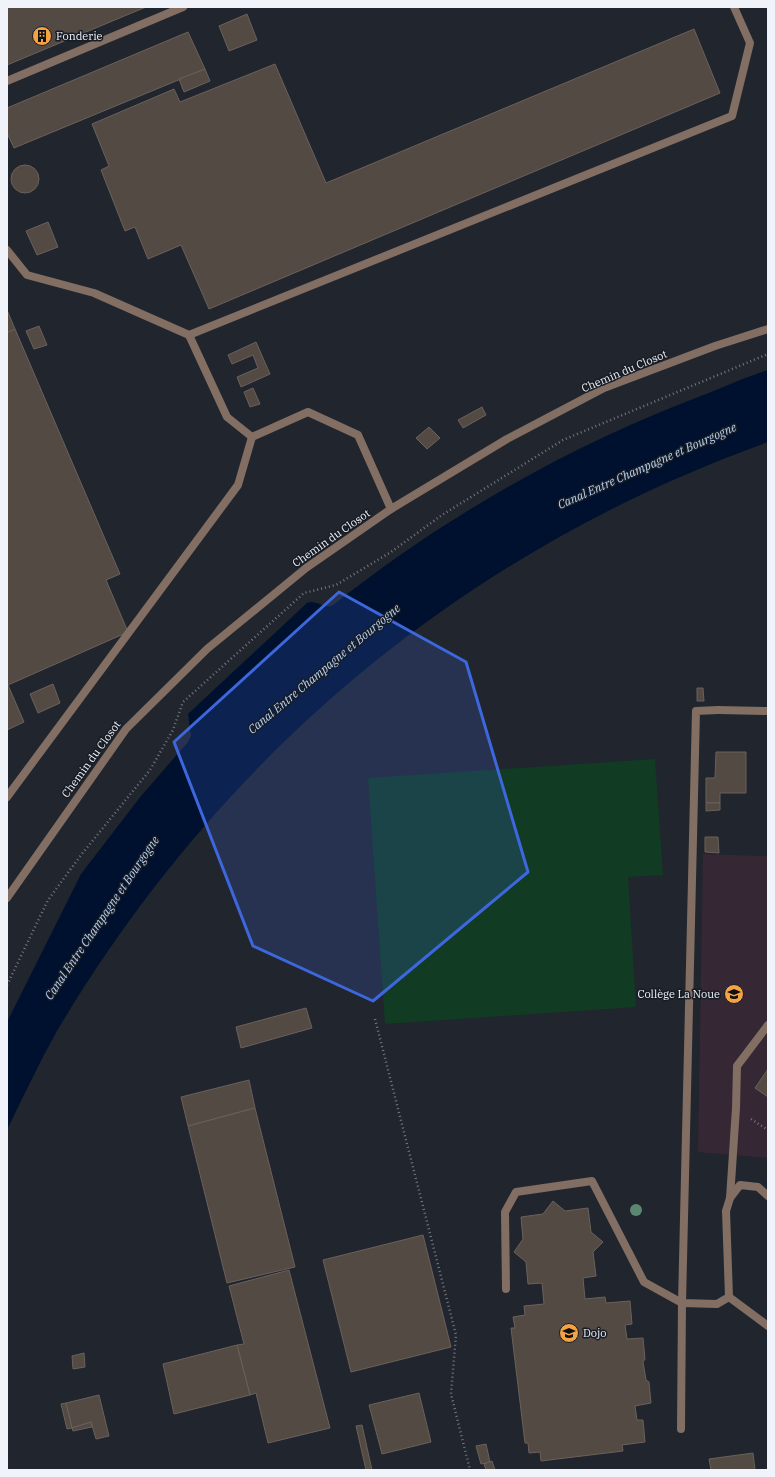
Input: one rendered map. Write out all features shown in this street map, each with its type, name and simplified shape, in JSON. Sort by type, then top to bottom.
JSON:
[{"type":"street","points":[[7,81],[183,7]]},
{"type":"street","points":[[189,336],[732,116],[750,43],[734,7]]},
{"type":"street","points":[[7,250],[27,275],[94,294],[189,336],[227,417],[252,437]]},
{"type":"street","name":"Chemin du Closot","points":[[7,898],[126,729],[207,648],[306,568],[391,509],[507,439],[604,388],[716,346],[768,329]]},
{"type":"street","points":[[7,797],[238,485],[252,437],[308,412],[358,435],[391,509]]},
{"type":"street","points":[[681,1430],[682,1303],[696,711],[768,711]]},
{"type":"street","points":[[729,1297],[726,1211],[730,1198],[736,1108],[737,1066],[768,1025]]},
{"type":"street","points":[[506,1289],[505,1212],[516,1192],[592,1181],[644,1282],[682,1303],[717,1304],[729,1297]]},
{"type":"street","points":[[730,1198],[740,1185],[758,1187],[768,1196]]},
{"type":"street","points":[[729,1297],[768,1326]]},
{"type":"path","points":[[7,985],[48,900],[81,855],[150,770],[173,730],[183,702],[304,593],[336,585],[391,552],[442,514],[563,440],[768,354]]},
{"type":"path","points":[[375,1019],[456,1335],[451,1394],[470,1470]]},
{"type":"highlighted area","points":[[339,592],[466,662],[528,872],[373,1001],[253,946],[174,742]]},
{"type":"shaded area","name":"Collège La Noue","points":[[703,854],[768,856],[768,1158],[698,1152]]},
{"type":"green space","points":[[655,759],[663,875],[628,877],[636,1007],[385,1024],[368,778]]},
{"type":"water","name":"Canal Entre Champagne et Bourgogne","points":[[768,370],[768,442],[657,487],[552,541],[453,603],[360,674],[274,752],[195,837],[122,931],[57,1031],[7,1130],[7,1022],[81,874],[141,796],[188,742],[191,736],[188,714],[307,603],[314,602],[326,606],[333,605],[376,572],[465,513],[511,485],[558,460],[606,436],[656,414]]},
{"type":"building","name":"Fonderie","points":[[7,7],[146,7],[7,65]]},
{"type":"building","points":[[247,14],[257,40],[229,51],[219,26]]},
{"type":"building","points":[[694,29],[720,93],[209,309],[181,245],[148,259],[135,227],[125,231],[101,170],[109,166],[92,124],[174,89],[180,102],[275,64],[326,183]]},
{"type":"building","points":[[188,32],[205,69],[14,148],[7,133],[7,108]]},
{"type":"building","points":[[205,69],[210,81],[184,92],[179,79]]},
{"type":"building","points":[[25,165],[35,169],[39,179],[35,189],[25,193],[15,189],[11,179],[15,169]]},
{"type":"building","points":[[48,222],[58,247],[37,255],[26,231]]},
{"type":"building","points":[[7,310],[15,329],[7,333]]},
{"type":"building","points":[[39,326],[47,345],[34,349],[26,331]]},
{"type":"building","points":[[15,329],[120,574],[106,580],[128,632],[8,685],[24,722],[7,730],[7,333]]},
{"type":"building","points":[[256,342],[270,374],[241,387],[237,377],[258,368],[253,355],[232,364],[228,355]]},
{"type":"building","points":[[253,388],[260,404],[250,407],[244,392]]},
{"type":"building","points":[[482,407],[486,415],[463,428],[458,420]]},
{"type":"building","points":[[429,427],[440,438],[427,449],[416,438]]},
{"type":"building","points":[[53,684],[60,703],[38,713],[30,694]]},
{"type":"building","points":[[697,688],[703,688],[704,701],[697,701]]},
{"type":"building","points":[[716,752],[746,752],[746,793],[720,793],[720,803],[706,803],[706,778],[715,778]]},
{"type":"building","points":[[706,803],[720,803],[720,810],[706,811]]},
{"type":"building","points":[[705,837],[718,837],[719,853],[705,852]]},
{"type":"building","points":[[306,1008],[312,1028],[241,1048],[236,1027]]},
{"type":"building","points":[[768,1069],[768,1097],[755,1088]]},
{"type":"building","points":[[249,1080],[255,1108],[188,1126],[181,1097]]},
{"type":"building","points":[[255,1108],[295,1267],[227,1283],[188,1126]]},
{"type":"building","name":"Dojo","points":[[553,1201],[565,1211],[588,1208],[591,1232],[603,1242],[593,1252],[596,1276],[583,1278],[585,1299],[605,1297],[606,1303],[630,1301],[632,1324],[625,1325],[627,1339],[643,1338],[645,1359],[643,1362],[646,1380],[649,1382],[651,1403],[635,1406],[637,1420],[643,1420],[645,1442],[622,1445],[623,1451],[541,1461],[540,1452],[529,1453],[528,1443],[525,1443],[511,1328],[515,1328],[513,1317],[525,1315],[524,1306],[544,1304],[542,1283],[528,1284],[526,1262],[514,1252],[523,1239],[521,1217],[543,1214]]},
{"type":"building","points":[[423,1235],[451,1347],[351,1372],[323,1260]]},
{"type":"building","points":[[289,1270],[330,1428],[268,1443],[256,1393],[250,1395],[237,1345],[244,1344],[229,1286]]},
{"type":"building","points":[[237,1345],[250,1395],[174,1414],[163,1364]]},
{"type":"building","points":[[84,1353],[85,1367],[73,1369],[72,1356]]},
{"type":"building","points":[[419,1393],[431,1442],[382,1454],[369,1405]]},
{"type":"building","points":[[99,1395],[109,1436],[96,1439],[91,1422],[72,1428],[66,1403]]},
{"type":"building","points":[[66,1403],[72,1428],[67,1429],[61,1404]]},
{"type":"building","points":[[91,1422],[92,1427],[73,1431],[72,1428]]},
{"type":"building","points":[[362,1425],[372,1470],[366,1470],[356,1426]]},
{"type":"building","points":[[486,1444],[490,1462],[481,1464],[476,1446]]},
{"type":"building","points":[[753,1453],[755,1470],[711,1470],[709,1459]]},
{"type":"building","points":[[492,1461],[495,1470],[486,1470],[484,1464]]},
{"type":"place","name":"Fonderie","points":[[42,36]]},
{"type":"place","name":"Collège La Noue","points":[[734,994]]},
{"type":"place","name":"Dojo","points":[[569,1333]]}]
